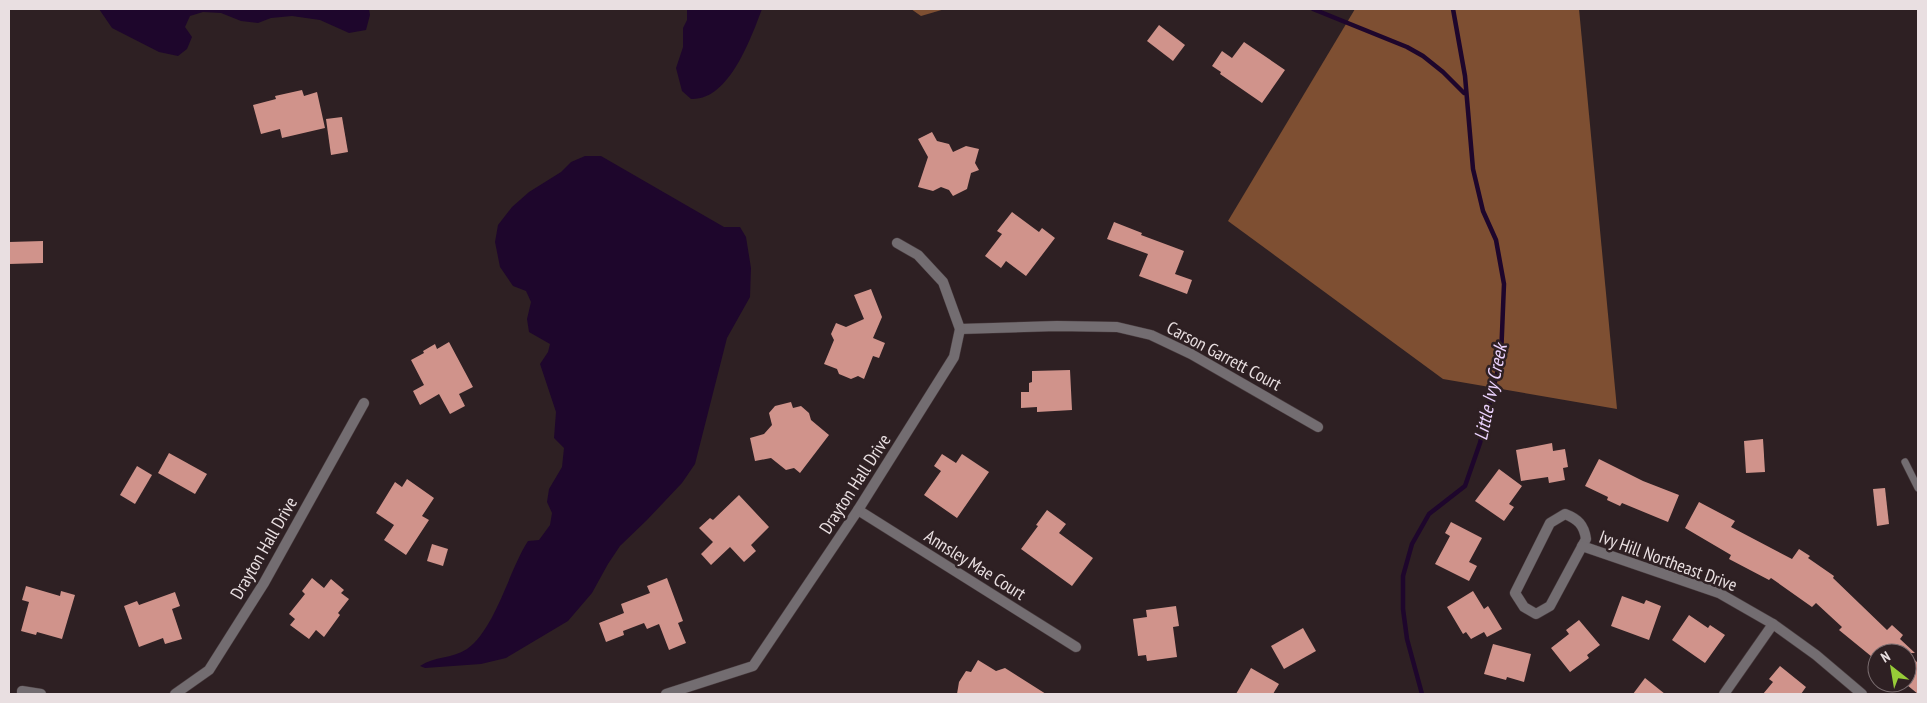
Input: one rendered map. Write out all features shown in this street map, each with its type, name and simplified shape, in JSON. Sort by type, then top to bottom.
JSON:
[{"type":"street","points":[[897,243],[918,255],[943,282],[960,330]]},
{"type":"street","name":"Carson Garrett Court","points":[[960,330],[1057,326],[1117,326],[1151,335],[1191,354],[1318,427]]},
{"type":"street","name":"Drayton Hall Drive","points":[[666,694],[753,666],[858,510],[954,357],[960,330]]},
{"type":"street","name":"Drayton Hall Drive","points":[[174,694],[209,670],[264,583],[364,403]]},
{"type":"street","name":"Annsley Mae Court","points":[[858,510],[1076,647]]},
{"type":"street","name":"Ivy Hill Northeast Drive","points":[[1565,514],[1575,518],[1584,528],[1586,539],[1582,546],[1550,606],[1536,614],[1524,607],[1515,593],[1550,523],[1565,514]]},
{"type":"street","name":"Ivy Hill Northeast Drive","points":[[1582,546],[1719,593],[1773,624],[1816,655],[1862,694]]},
{"type":"street","points":[[1724,694],[1773,624]]},
{"type":"street","points":[[22,694],[22,691],[41,694]]},
{"type":"lane","points":[[1905,462],[1918,488]]},
{"type":"shaded area","points":[[99,9],[369,9],[370,15],[366,30],[349,33],[320,20],[292,16],[271,18],[258,23],[241,21],[221,13],[203,12],[190,16],[185,27],[192,37],[187,49],[178,56],[159,52],[112,28]]},
{"type":"shaded area","points":[[687,9],[762,9],[745,51],[727,79],[717,90],[705,97],[691,99],[682,91],[676,68],[683,47],[683,28],[687,20]]},
{"type":"shaded area","points":[[911,9],[945,9],[921,16]]},
{"type":"shaded area","points":[[1355,9],[1579,9],[1617,409],[1443,379],[1228,221]]},
{"type":"shaded area","points":[[585,156],[601,156],[724,227],[740,227],[746,237],[751,268],[750,297],[727,338],[695,464],[682,483],[620,546],[592,593],[568,621],[506,658],[481,664],[425,668],[420,666],[461,652],[477,640],[494,613],[528,541],[539,540],[550,525],[552,513],[547,502],[549,489],[562,467],[564,448],[554,438],[556,412],[540,364],[548,352],[550,344],[529,332],[527,319],[531,302],[526,291],[513,286],[500,267],[495,242],[498,225],[512,207],[529,192],[561,172],[571,162]]},
{"type":"building","points":[[1159,25],[1185,45],[1173,61],[1147,41]]},
{"type":"building","points":[[1244,42],[1285,70],[1262,103],[1220,74],[1221,72],[1212,66],[1222,51],[1232,58]]},
{"type":"building","points":[[302,90],[304,96],[317,92],[325,128],[282,138],[280,129],[261,134],[253,105],[276,99],[275,96]]},
{"type":"building","points":[[342,117],[348,152],[331,155],[326,119]]},
{"type":"building","points":[[932,132],[937,141],[949,144],[953,152],[966,146],[979,149],[975,163],[979,170],[971,173],[967,189],[953,196],[949,190],[941,187],[933,191],[918,187],[928,157],[918,139]]},
{"type":"building","points":[[1012,212],[1039,232],[1042,228],[1055,238],[1026,276],[1006,261],[1001,268],[985,256],[1002,234],[997,231]]},
{"type":"building","points":[[1114,222],[1142,233],[1141,235],[1184,251],[1175,274],[1192,280],[1187,294],[1139,276],[1148,254],[1107,239]]},
{"type":"building","points":[[43,241],[43,263],[9,264],[9,242]]},
{"type":"building","points":[[871,289],[882,317],[873,338],[885,343],[879,358],[873,356],[864,379],[858,376],[851,379],[839,374],[837,369],[824,364],[834,340],[831,334],[836,323],[846,327],[864,319],[854,295]]},
{"type":"building","points":[[449,342],[473,387],[459,394],[465,406],[450,414],[439,394],[420,405],[413,391],[424,385],[411,360],[435,344],[437,349]]},
{"type":"building","points":[[1070,370],[1072,410],[1037,412],[1037,407],[1021,408],[1021,392],[1029,392],[1029,383],[1032,382],[1032,371]]},
{"type":"building","points":[[791,402],[793,408],[801,406],[809,413],[811,420],[829,435],[800,473],[794,468],[786,470],[771,458],[755,461],[750,438],[764,434],[772,425],[769,413],[775,406]]},
{"type":"building","points":[[1763,439],[1765,472],[1746,473],[1744,441]]},
{"type":"building","points":[[1552,443],[1553,451],[1565,449],[1568,467],[1563,468],[1565,480],[1549,483],[1548,477],[1521,481],[1516,450]]},
{"type":"building","points":[[169,453],[207,474],[195,494],[158,473]]},
{"type":"building","points":[[942,454],[956,463],[962,454],[989,472],[957,518],[924,495],[941,471],[934,466]]},
{"type":"building","points":[[1599,459],[1643,481],[1679,495],[1668,522],[1622,503],[1620,506],[1607,500],[1608,497],[1585,486]]},
{"type":"building","points":[[137,466],[152,475],[135,504],[120,495]]},
{"type":"building","points":[[1499,469],[1522,486],[1509,504],[1514,507],[1504,521],[1475,501]]},
{"type":"building","points":[[407,479],[434,498],[422,516],[429,520],[406,555],[384,540],[394,525],[376,513],[395,482],[402,487]]},
{"type":"building","points":[[1885,488],[1889,524],[1877,526],[1873,489]]},
{"type":"building","points":[[739,495],[769,527],[751,545],[756,551],[744,562],[730,547],[711,565],[701,554],[713,542],[699,528],[710,518],[713,520]]},
{"type":"building","points":[[1699,502],[1735,521],[1731,527],[1792,559],[1799,549],[1810,556],[1808,558],[1834,576],[1833,578],[1887,630],[1892,625],[1903,635],[1900,639],[1904,643],[1867,643],[1867,653],[1839,630],[1842,627],[1816,603],[1812,607],[1771,578],[1769,580],[1729,559],[1731,555],[1685,528]]},
{"type":"building","points":[[1047,510],[1066,524],[1059,533],[1093,558],[1072,586],[1021,549]]},
{"type":"building","points":[[1451,522],[1482,538],[1469,562],[1477,566],[1469,581],[1435,564],[1450,536],[1445,533]]},
{"type":"building","points":[[432,544],[448,549],[443,566],[427,561]]},
{"type":"building","points":[[312,578],[324,588],[331,579],[344,590],[341,593],[349,599],[324,637],[316,630],[309,639],[290,625],[295,619],[289,614],[305,594],[302,591]]},
{"type":"building","points":[[667,578],[683,621],[678,623],[686,643],[669,650],[659,624],[647,629],[644,623],[623,631],[624,635],[606,642],[599,623],[624,613],[621,604],[650,593],[647,586]]},
{"type":"building","points":[[26,586],[60,596],[61,591],[75,595],[62,639],[37,632],[36,635],[21,631],[29,602],[22,600]]},
{"type":"building","points":[[1473,591],[1484,609],[1488,606],[1502,629],[1487,637],[1484,632],[1471,639],[1466,632],[1463,634],[1447,607]]},
{"type":"building","points":[[175,592],[180,606],[172,609],[182,639],[165,644],[163,638],[139,647],[124,606],[137,601],[139,605]]},
{"type":"building","points":[[1622,596],[1644,604],[1646,600],[1661,606],[1649,640],[1611,626]]},
{"type":"building","points":[[1176,606],[1179,626],[1173,627],[1177,657],[1147,661],[1146,655],[1138,656],[1133,619],[1147,617],[1146,610]]},
{"type":"building","points":[[1689,615],[1708,628],[1710,625],[1725,635],[1705,663],[1672,640]]},
{"type":"building","points":[[1579,620],[1600,645],[1587,655],[1589,658],[1570,672],[1551,648],[1569,634],[1566,630]]},
{"type":"building","points":[[1303,628],[1316,651],[1284,669],[1271,646]]},
{"type":"building","points":[[1493,644],[1531,654],[1524,682],[1507,677],[1506,680],[1484,674]]},
{"type":"building","points":[[978,660],[996,671],[1005,668],[1046,694],[957,694],[959,682],[966,671],[971,672]]},
{"type":"building","points":[[1917,662],[1918,663],[1918,694],[1917,693]]},
{"type":"building","points":[[1780,666],[1806,687],[1801,694],[1763,694],[1773,682],[1769,679]]},
{"type":"building","points":[[1251,668],[1279,684],[1273,694],[1236,694]]},
{"type":"building","points":[[1645,678],[1665,694],[1633,694]]},
{"type":"waterway","points":[[1313,9],[1407,47],[1423,56],[1443,72],[1464,93]]},
{"type":"waterway","name":"Little Ivy Creek","points":[[1422,694],[1407,639],[1403,609],[1403,576],[1412,544],[1429,514],[1465,486],[1480,443],[1501,357],[1504,284],[1496,240],[1483,211],[1473,169],[1465,76],[1453,9]]}]
